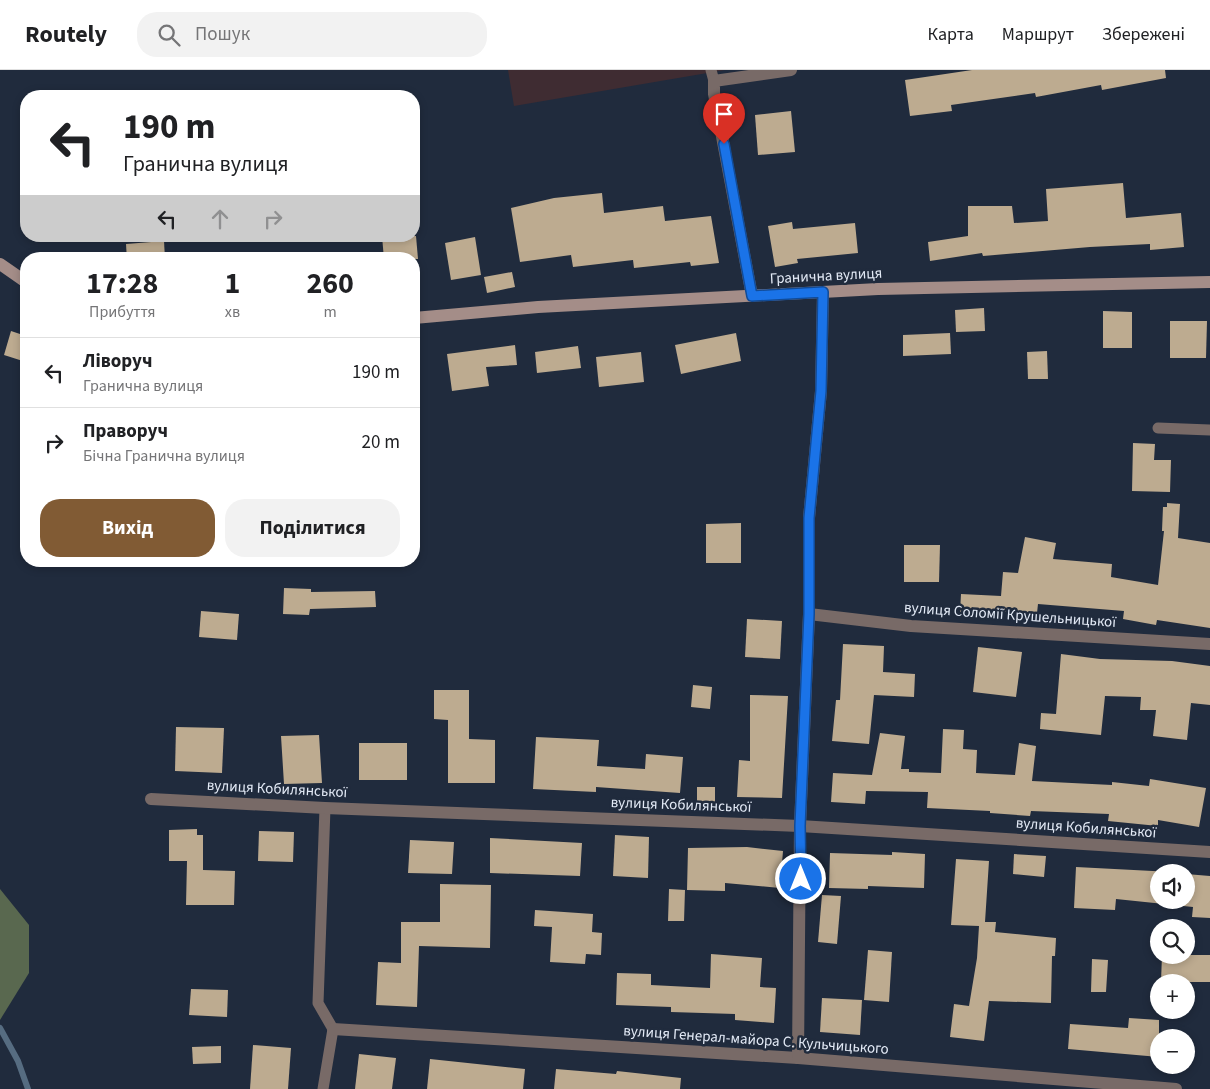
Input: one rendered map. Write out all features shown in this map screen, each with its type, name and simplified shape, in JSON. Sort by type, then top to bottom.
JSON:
[{"type":"street","points":[[752,296],[712,76],[791,70]]},
{"type":"street","points":[[0,264],[20,278]]},
{"type":"street","name":"Гранична вулиця","points":[[420,317],[538,307],[909,288],[1210,282]]},
{"type":"street","points":[[798,1058],[800,826],[809,614],[809,518],[821,391],[823,292]]},
{"type":"street","name":"вулиця Соломії Крушельницької","points":[[809,614],[911,626],[1210,644]]},
{"type":"street","name":"вулиця Кобилянської","points":[[151,799],[325,808],[800,826],[1210,852]]},
{"type":"street","name":"вулиця Генерал-майора С. Кульчицького","points":[[333,1029],[798,1058],[1176,1089]]},
{"type":"lane","points":[[1158,428],[1210,430]]},
{"type":"lane","points":[[323,1089],[333,1029],[318,1004],[325,808]]},
{"type":"shaded area","points":[[508,70],[725,70],[514,106]]},
{"type":"green space","points":[[0,889],[29,925],[29,973],[0,1020]]},
{"type":"building","points":[[972,70],[1165,70],[1166,78],[1102,90],[1101,85],[1036,97],[1035,93],[951,105],[952,111],[910,116],[905,80]]},
{"type":"building","points":[[791,111],[795,152],[758,155],[755,115]]},
{"type":"building","points":[[1123,183],[1126,218],[1181,213],[1184,247],[1150,250],[1150,244],[1090,247],[983,256],[982,253],[930,261],[928,242],[968,236],[968,206],[1012,206],[1014,223],[1048,221],[1046,189]]},
{"type":"building","points":[[602,193],[604,213],[663,206],[665,221],[711,216],[719,263],[691,266],[690,262],[634,268],[633,260],[573,267],[571,255],[520,262],[511,208],[554,198]]},
{"type":"building","points":[[792,222],[793,229],[855,223],[858,253],[797,259],[798,263],[775,267],[768,226]]},
{"type":"building","points":[[475,237],[481,275],[451,280],[445,243]]},
{"type":"building","points":[[164,242],[165,252],[127,252],[126,244]]},
{"type":"building","points":[[383,242],[417,242],[417,252],[383,252]]},
{"type":"building","points":[[512,272],[515,287],[487,293],[484,277]]},
{"type":"building","points":[[984,308],[985,331],[956,332],[955,310]]},
{"type":"building","points":[[1103,311],[1132,312],[1132,348],[1103,348]]},
{"type":"building","points":[[1170,321],[1207,321],[1206,358],[1170,358]]},
{"type":"building","points":[[11,331],[20,334],[20,360],[4,355]]},
{"type":"building","points":[[736,333],[741,361],[681,374],[675,345]]},
{"type":"building","points":[[950,333],[951,354],[903,356],[903,335]]},
{"type":"building","points":[[515,345],[517,365],[486,367],[489,386],[452,391],[447,354]]},
{"type":"building","points":[[578,346],[581,368],[537,373],[535,352]]},
{"type":"building","points":[[1047,351],[1048,379],[1028,379],[1027,352]]},
{"type":"building","points":[[641,352],[644,382],[599,387],[596,357]]},
{"type":"building","points":[[1133,443],[1155,444],[1154,460],[1171,460],[1170,492],[1132,491]]},
{"type":"building","points":[[1167,503],[1180,504],[1178,538],[1210,543],[1210,628],[1157,620],[1156,625],[1123,619],[1124,611],[1038,604],[1037,613],[993,611],[993,614],[960,613],[961,594],[1001,596],[1003,572],[1018,573],[1025,537],[1056,543],[1053,559],[1112,564],[1111,577],[1158,585],[1164,531],[1162,531],[1163,507],[1167,507]]},
{"type":"building","points":[[741,523],[741,563],[706,563],[706,524]]},
{"type":"building","points":[[904,545],[940,545],[939,582],[904,582]]},
{"type":"building","points":[[284,588],[311,589],[311,592],[375,591],[376,607],[310,609],[309,615],[283,614]]},
{"type":"building","points":[[201,611],[239,614],[237,640],[199,637]]},
{"type":"building","points":[[747,619],[782,621],[780,659],[745,657]]},
{"type":"building","points":[[843,644],[884,646],[883,672],[915,674],[914,697],[874,695],[869,744],[832,741],[836,700],[840,700]]},
{"type":"building","points":[[978,647],[1022,652],[1016,697],[973,692]]},
{"type":"building","points":[[1061,654],[1100,659],[1172,661],[1210,666],[1210,705],[1191,703],[1187,740],[1153,736],[1156,710],[1140,710],[1141,697],[1105,696],[1101,735],[1040,729],[1041,713],[1056,714]]},
{"type":"building","points":[[693,685],[712,687],[710,709],[691,707]]},
{"type":"building","points":[[434,690],[469,690],[469,739],[495,740],[495,783],[448,783],[448,720],[434,719]]},
{"type":"building","points":[[750,695],[788,696],[782,798],[737,797],[739,760],[750,761]]},
{"type":"building","points":[[176,727],[224,728],[222,773],[175,771]]},
{"type":"building","points":[[943,729],[964,730],[963,749],[977,750],[976,773],[1015,775],[1019,743],[1036,746],[1032,781],[1112,785],[1112,782],[1149,786],[1150,779],[1206,788],[1199,827],[1158,820],[1158,826],[1108,821],[1109,814],[1031,811],[1030,816],[990,813],[990,811],[927,808],[928,792],[866,791],[865,804],[831,802],[833,773],[872,775],[880,733],[905,736],[901,769],[909,769],[909,772],[941,773]]},
{"type":"building","points":[[319,735],[322,783],[284,784],[281,736]]},
{"type":"building","points":[[536,737],[599,740],[597,766],[645,769],[646,754],[683,757],[680,793],[596,787],[596,792],[533,789]]},
{"type":"building","points":[[359,743],[407,743],[407,780],[359,780]]},
{"type":"building","points":[[697,787],[715,787],[715,809],[697,809]]},
{"type":"building","points":[[197,829],[197,835],[203,835],[203,870],[235,871],[234,905],[186,905],[187,861],[169,861],[169,830]]},
{"type":"building","points":[[259,831],[294,832],[293,862],[258,861]]},
{"type":"building","points":[[615,835],[649,837],[648,878],[613,876]]},
{"type":"building","points":[[490,838],[582,843],[580,876],[490,873]]},
{"type":"building","points":[[410,840],[454,842],[452,874],[408,873]]},
{"type":"building","points":[[747,847],[783,851],[780,888],[725,883],[725,891],[687,890],[688,848]]},
{"type":"building","points":[[892,852],[925,854],[924,888],[868,886],[868,889],[829,888],[830,853],[892,855]]},
{"type":"building","points":[[1014,854],[1046,856],[1044,877],[1013,874]]},
{"type":"building","points":[[956,859],[989,861],[985,922],[996,922],[995,932],[1056,938],[1055,956],[1052,956],[1051,1003],[989,1001],[984,1041],[950,1037],[954,1004],[969,1006],[977,958],[979,926],[951,925]]},
{"type":"building","points":[[1076,867],[1150,871],[1150,903],[1116,899],[1115,910],[1074,908]]},
{"type":"building","points":[[1195,875],[1210,876],[1210,918],[1192,917],[1193,909],[1195,909]]},
{"type":"building","points":[[440,884],[491,885],[490,948],[419,946],[417,1007],[376,1005],[378,962],[401,963],[401,922],[440,922]]},
{"type":"building","points":[[669,889],[685,890],[684,921],[668,921]]},
{"type":"building","points":[[822,895],[841,896],[837,944],[818,942]]},
{"type":"building","points":[[535,910],[593,914],[592,932],[602,933],[601,955],[586,954],[585,964],[550,962],[552,927],[534,926]]},
{"type":"building","points":[[868,950],[892,952],[889,1002],[864,1000]]},
{"type":"building","points":[[711,954],[762,958],[760,987],[776,988],[774,1023],[735,1020],[735,1014],[671,1012],[671,1007],[616,1005],[617,973],[651,974],[651,985],[710,988]]},
{"type":"building","points":[[1195,955],[1210,955],[1210,982],[1195,982],[1195,974],[1161,974],[1162,964],[1195,964]]},
{"type":"building","points":[[1092,959],[1108,960],[1106,992],[1091,992]]},
{"type":"building","points":[[191,989],[228,990],[227,1017],[189,1015]]},
{"type":"building","points":[[822,998],[862,1000],[860,1035],[820,1032]]},
{"type":"building","points":[[1129,1018],[1159,1020],[1159,1029],[1150,1029],[1150,1056],[1068,1049],[1070,1024],[1128,1028]]},
{"type":"building","points":[[253,1045],[291,1048],[288,1089],[250,1089]]},
{"type":"building","points":[[221,1046],[221,1063],[193,1064],[192,1047]]},
{"type":"building","points":[[359,1054],[396,1058],[392,1089],[355,1089]]},
{"type":"building","points":[[430,1059],[525,1069],[523,1089],[427,1089]]},
{"type":"building","points":[[556,1069],[616,1074],[617,1071],[681,1078],[680,1089],[554,1089]]},
{"type":"waterway","points":[[0,1028],[18,1061],[28,1089]]},
{"type":"route","points":[[724,144],[752,296],[823,292],[821,391],[809,518],[809,614],[800,826],[801,879]]}]
